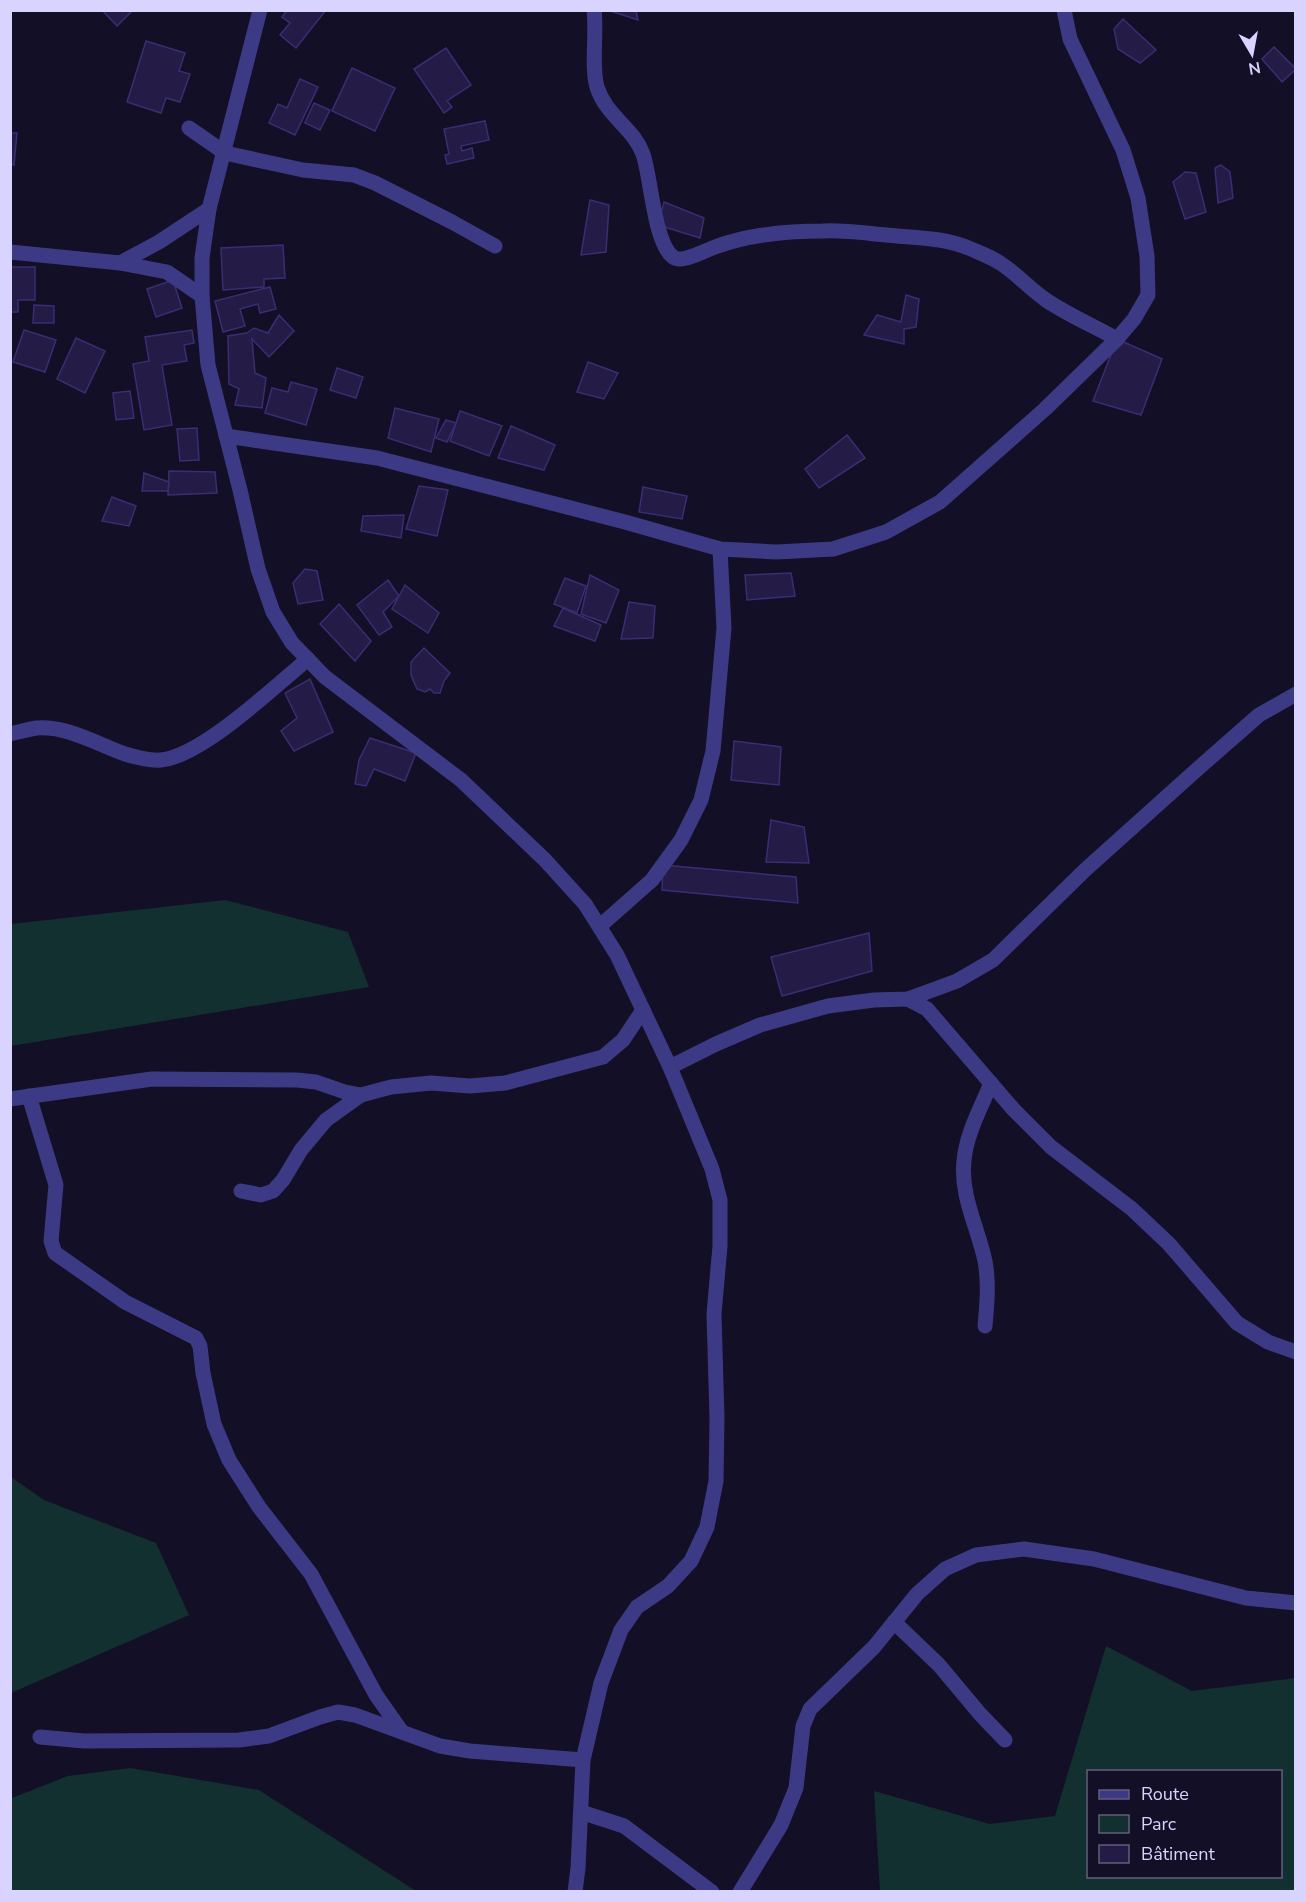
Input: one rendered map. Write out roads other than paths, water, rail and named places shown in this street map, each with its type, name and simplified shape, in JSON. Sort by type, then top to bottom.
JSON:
[{"type":"street","points":[[594,10],[596,84],[611,114],[636,139],[643,155],[655,219],[666,249],[678,260],[719,245],[779,232],[852,232],[932,238],[969,248],[1000,263],[1048,301],[1118,339]]},
{"type":"street","points":[[226,436],[377,458],[614,519],[720,549],[776,552],[833,549],[886,532],[940,502],[1045,409],[1118,339],[1134,319],[1148,295],[1147,256],[1138,198],[1124,150],[1070,39],[1064,10]]},
{"type":"street","points":[[259,11],[225,153],[209,209],[202,258],[202,296],[208,365],[258,569],[273,612],[292,643],[325,677],[461,780],[545,860],[585,904],[617,955],[670,1067],[712,1169],[720,1200],[720,1246],[714,1314],[716,1481],[707,1527],[691,1561],[668,1587],[637,1607],[621,1629],[601,1683],[583,1760],[575,1892]]},
{"type":"street","points":[[189,128],[225,153],[303,170],[354,175],[375,183],[495,246]]},
{"type":"street","points":[[120,263],[159,242],[209,209]]},
{"type":"street","points":[[10,252],[120,263],[167,272],[202,296]]},
{"type":"street","points":[[600,926],[652,880],[681,840],[701,800],[713,751],[724,628],[720,549]]},
{"type":"street","points":[[10,734],[37,728],[57,729],[127,754],[160,760],[186,753],[225,727],[308,659]]},
{"type":"street","points":[[670,1067],[760,1025],[828,1006],[874,1000],[908,999],[957,981],[993,960],[1085,870],[1202,765],[1259,715],[1296,694]]},
{"type":"street","points":[[908,999],[927,1009],[1014,1110],[1051,1147],[1132,1209],[1169,1244],[1237,1323],[1268,1342],[1296,1352]]},
{"type":"street","points":[[242,1191],[261,1195],[273,1191],[283,1180],[301,1150],[326,1120],[361,1095],[391,1087],[431,1083],[470,1086],[505,1083],[603,1057],[623,1040],[643,1010]]},
{"type":"street","points":[[10,1099],[152,1078],[297,1080],[316,1082],[361,1095]]},
{"type":"street","points":[[985,1326],[988,1292],[985,1262],[965,1190],[964,1161],[972,1128],[991,1083]]},
{"type":"street","points":[[29,1096],[56,1185],[51,1241],[55,1253],[126,1302],[195,1338],[200,1346],[203,1374],[214,1424],[229,1460],[260,1507],[311,1574],[376,1695],[402,1732]]},
{"type":"street","points":[[740,1892],[781,1825],[796,1788],[803,1726],[810,1709],[874,1647],[917,1594],[945,1569],[976,1555],[1024,1549],[1094,1558],[1246,1598],[1296,1602]]},
{"type":"street","points":[[894,1622],[939,1665],[1005,1740]]},
{"type":"street","points":[[40,1737],[84,1741],[239,1740],[268,1736],[338,1712],[355,1715],[440,1746],[470,1751],[583,1760]]},
{"type":"street","points":[[581,1812],[624,1826],[712,1892]]}]
